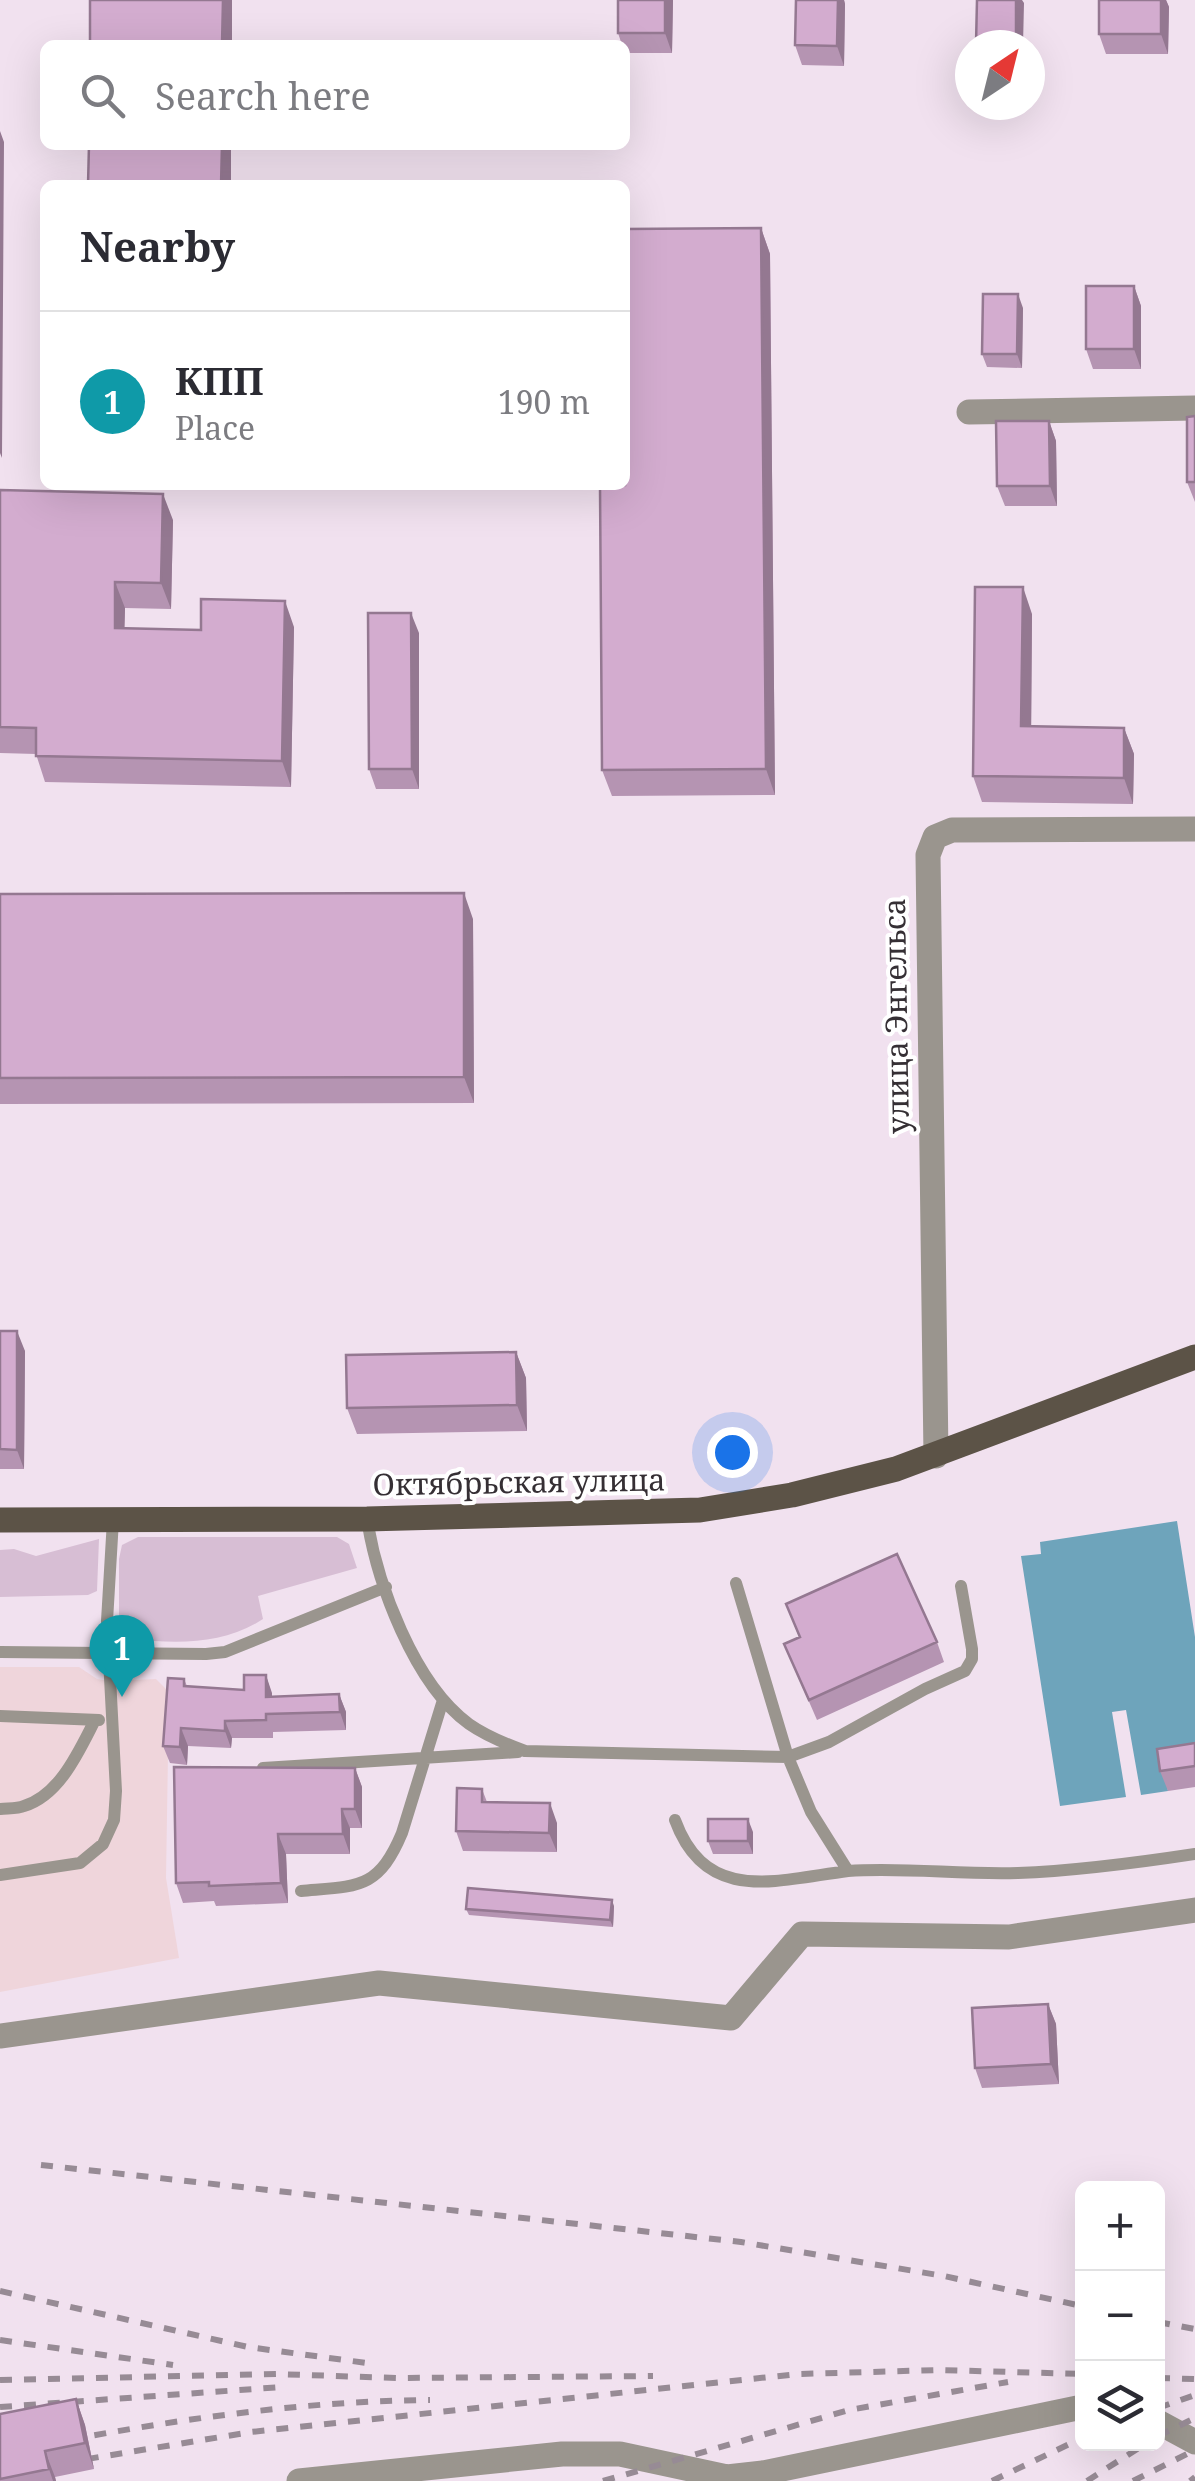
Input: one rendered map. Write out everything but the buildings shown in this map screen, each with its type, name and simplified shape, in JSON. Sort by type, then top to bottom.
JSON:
[{"type":"main road","name":"Октябрьская улица","points":[[0,1520],[367,1519],[700,1510],[809,1492],[936,1456],[1195,1358]]},
{"type":"street","points":[[969,412],[1195,408]]},
{"type":"street","name":"улица Энгельса","points":[[936,1456],[930,846],[935,837],[952,830],[1195,829]]},
{"type":"street","points":[[0,2036],[379,1982],[732,2018],[802,1934],[1009,1938],[1195,1910]]},
{"type":"street","points":[[299,2481],[578,2454],[620,2454],[696,2472],[745,2475],[1075,2408]]},
{"type":"street","points":[[1165,2426],[1195,2442]]},
{"type":"lane","points":[[367,1519],[372,1550],[422,1670],[443,1700],[477,1729],[525,1751]]},
{"type":"lane","points":[[0,1874],[80,1864],[103,1844],[114,1820],[108,1652],[113,1520]]},
{"type":"lane","points":[[736,1584],[788,1758],[806,1802],[848,1871]]},
{"type":"lane","points":[[252,1769],[525,1751],[788,1758],[830,1742],[925,1689],[965,1672],[972,1660],[972,1649],[961,1586]]},
{"type":"lane","points":[[0,1652],[225,1652],[386,1588]]},
{"type":"lane","points":[[301,1891],[359,1883],[379,1874],[402,1833],[443,1700]]},
{"type":"lane","points":[[0,1716],[112,1718]]},
{"type":"lane","points":[[0,1809],[24,1806],[48,1793],[77,1755],[94,1720]]},
{"type":"lane","points":[[675,1820],[684,1846],[712,1872],[768,1882],[891,1868],[1016,1873],[1102,1868],[1195,1854]]},
{"type":"shaded area","points":[[138,1537],[337,1537],[349,1544],[357,1568],[258,1596],[263,1619],[232,1634],[183,1642],[132,1639],[119,1625],[119,1559],[122,1545]]},
{"type":"shaded area","points":[[99,1539],[97,1591],[88,1595],[0,1597],[0,1550],[14,1549],[36,1556]]},
{"type":"shaded area","points":[[0,1667],[79,1667],[97,1679],[109,1681],[156,1679],[169,1692],[166,1878],[179,1958],[0,1992]]},
{"type":"water","points":[[1177,1521],[1195,1637],[1195,1764],[1165,1769],[1168,1791],[1141,1795],[1126,1710],[1112,1712],[1126,1797],[1060,1806],[1021,1556],[1041,1554],[1040,1542]]},
{"type":"railway","points":[[41,2165],[741,2242],[944,2276],[1075,2304]]},
{"type":"railway","points":[[0,2291],[248,2347],[374,2364]]},
{"type":"railway","points":[[1165,2323],[1195,2329]]},
{"type":"railway","points":[[0,2340],[173,2365]]},
{"type":"railway","points":[[63,2463],[251,2432],[798,2374],[940,2370],[1075,2374]]},
{"type":"railway","points":[[0,2380],[276,2374],[397,2378],[653,2376]]},
{"type":"railway","points":[[1165,2378],[1195,2379]]},
{"type":"railway","points":[[603,2481],[849,2410],[1008,2382]]},
{"type":"railway","points":[[0,2407],[282,2387]]},
{"type":"railway","points":[[1165,2406],[1195,2395]]},
{"type":"railway","points":[[0,2453],[214,2416],[430,2400]]},
{"type":"railway","points":[[1165,2433],[1195,2418]]},
{"type":"railway","points":[[992,2481],[1075,2441]]},
{"type":"railway","points":[[1133,2481],[1195,2450]]},
{"type":"railway","points":[[1087,2481],[1134,2451]]},
{"type":"railway","points":[[1190,2481],[1195,2477]]},
{"type":"place","name":"КПП","points":[[122,1697]]}]
